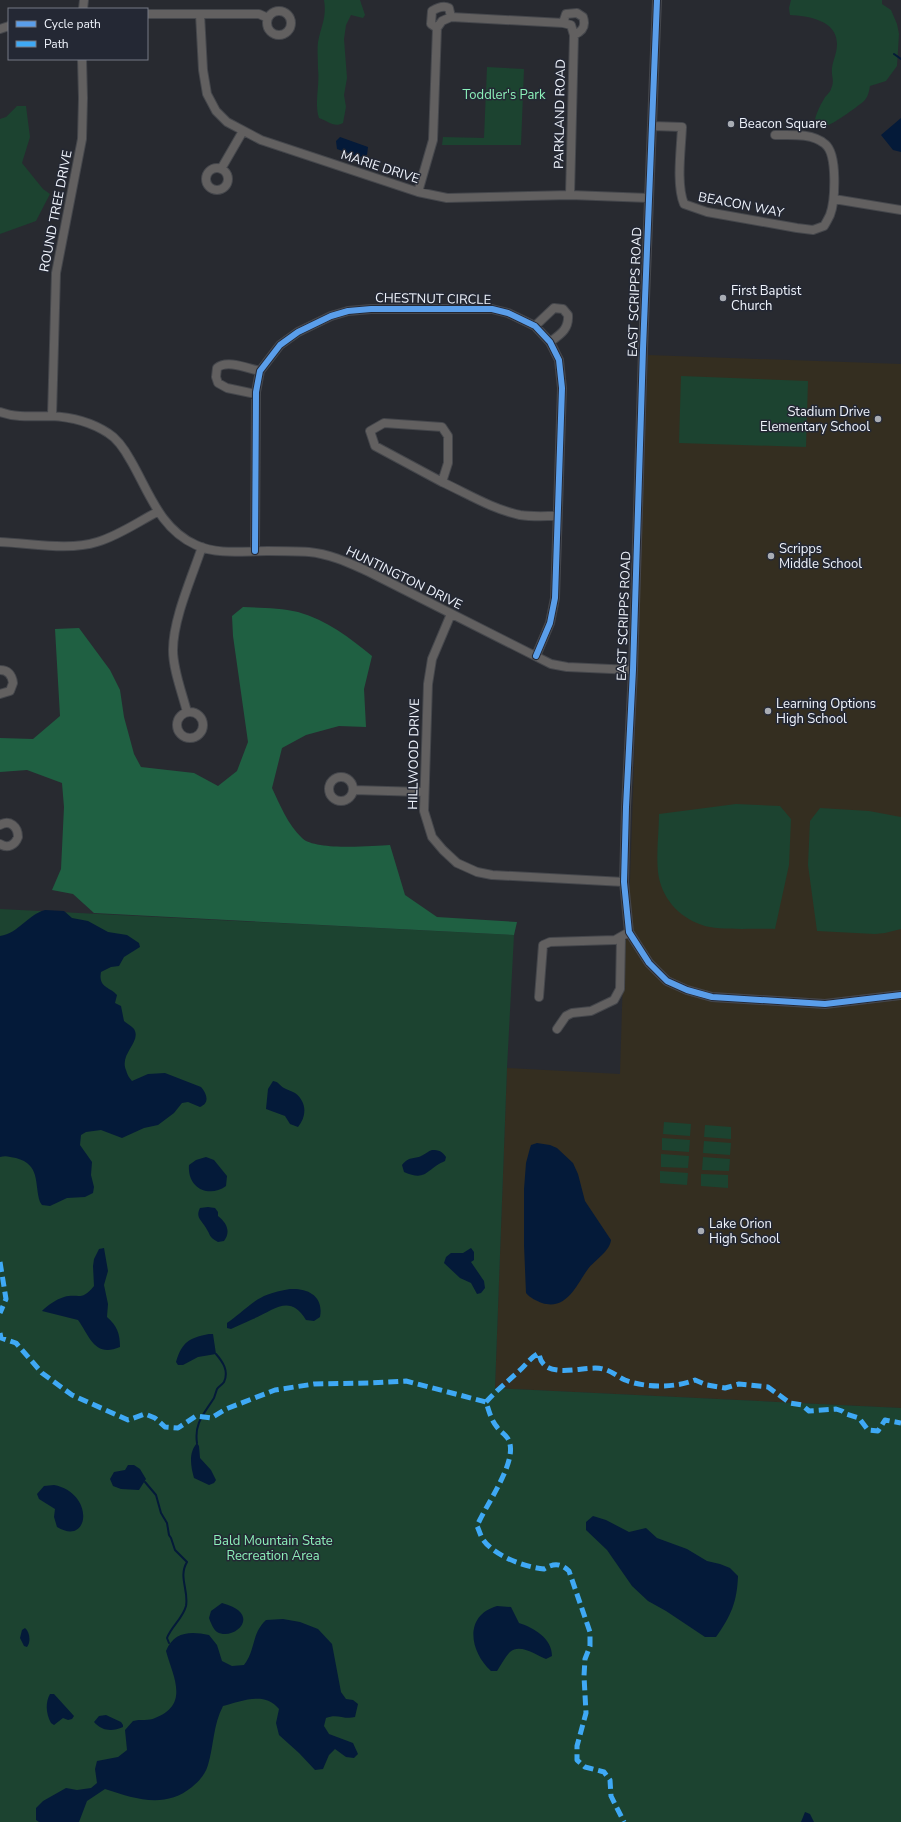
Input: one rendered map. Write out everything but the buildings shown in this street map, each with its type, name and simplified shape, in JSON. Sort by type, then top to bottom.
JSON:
[{"type":"street","name":"EAST SCRIPPS ROAD","points":[[657,0],[624,882],[629,932],[649,963],[667,981],[687,990],[712,997],[825,1004],[901,995]]},
{"type":"street","points":[[437,28],[431,24],[432,11],[446,6],[449,8],[451,17]]},
{"type":"street","points":[[418,192],[433,140],[437,28],[442,21],[451,17],[563,23],[572,26],[574,35],[581,31],[584,26],[584,20],[579,13],[566,14],[563,23]]},
{"type":"street","points":[[148,14],[259,14],[268,18]]},
{"type":"street","name":"MARIE DRIVE","points":[[200,14],[203,70],[207,94],[216,111],[227,122],[261,140],[418,192],[447,198],[570,195],[649,198]]},
{"type":"street","name":"PARKLAND ROAD","points":[[570,195],[574,35]]},
{"type":"street","name":"ROUND TREE DRIVE","points":[[52,416],[56,273],[82,139],[84,98],[82,60]]},
{"type":"street","name":"BEACON WAY","points":[[652,126],[682,127],[681,196],[684,204],[693,208],[813,230],[824,226],[830,215],[834,199],[834,166],[827,145],[816,138],[794,135],[775,135]]},
{"type":"street","points":[[221,169],[243,131]]},
{"type":"street","points":[[834,199],[901,210]]},
{"type":"street","name":"CHESTNUT CIRCLE","points":[[255,552],[256,394],[260,371],[280,345],[298,332],[331,316],[348,311],[371,308],[492,309],[508,313],[536,326],[550,342],[559,360],[562,388],[556,584],[553,608],[547,633],[536,656]]},
{"type":"street","points":[[536,326],[554,308],[563,309],[568,315],[569,323],[564,331],[550,342]]},
{"type":"street","points":[[256,394],[227,388],[218,383],[216,377],[217,368],[220,365],[228,364],[260,371]]},
{"type":"street","name":"HUNTINGTON DRIVE","points":[[0,412],[8,415],[52,416],[75,419],[93,425],[109,434],[124,448],[157,512],[175,532],[185,540],[202,547],[215,551],[310,552],[340,560],[367,571],[551,664],[567,667],[633,670]]},
{"type":"street","points":[[442,482],[448,463],[448,436],[442,427],[384,423],[370,431],[375,446],[442,482],[484,503],[521,515],[557,516]]},
{"type":"street","points":[[0,542],[70,546],[84,545],[108,538],[157,512]]},
{"type":"street","points":[[187,712],[174,663],[174,638],[177,623],[202,547]]},
{"type":"street","name":"HILLWOOD DRIVE","points":[[451,614],[432,659],[430,671],[423,792],[424,810],[432,837],[457,863],[477,872],[492,875],[624,882]]},
{"type":"street","points":[[0,670],[10,674],[13,683],[10,691],[0,694]]},
{"type":"street","points":[[353,790],[423,792]]},
{"type":"street","points":[[0,825],[8,823],[13,824],[16,828],[18,837],[13,845],[8,846],[0,844]]},
{"type":"street","points":[[539,997],[543,945],[550,942],[615,940],[629,932]]},
{"type":"street","points":[[556,1029],[566,1016],[572,1013],[591,1011],[614,1000],[620,989],[621,937]]},
{"type":"shaded area","name":"Lake Orion High School","points":[[648,355],[901,364],[901,1408],[495,1388],[507,1068],[620,1074],[624,942],[629,909]]},
{"type":"green space","points":[[324,0],[360,0],[365,15],[363,18],[351,15],[346,25],[344,39],[347,78],[344,95],[346,107],[343,123],[337,125],[331,124],[319,118],[318,112],[318,42],[324,17]]},
{"type":"green space","points":[[791,0],[882,0],[882,4],[891,10],[897,24],[899,34],[897,66],[886,81],[870,86],[864,101],[828,125],[822,124],[815,119],[821,104],[830,92],[832,86],[832,68],[837,47],[836,36],[832,29],[820,21],[813,18],[790,15],[789,8]]},
{"type":"green space","name":"Toddler's Park","points":[[487,67],[524,69],[521,145],[442,145],[443,137],[484,138]]},
{"type":"green space","points":[[17,106],[26,106],[30,137],[22,163],[43,189],[50,194],[36,221],[0,234],[0,119],[6,117]]},
{"type":"green space","points":[[681,376],[808,381],[806,447],[679,443]]},
{"type":"green space","points":[[243,607],[271,608],[309,615],[338,630],[372,656],[364,689],[366,727],[339,726],[306,735],[282,748],[272,788],[285,814],[297,833],[309,842],[319,845],[358,847],[390,845],[405,895],[437,917],[517,922],[514,935],[94,913],[73,894],[52,890],[61,869],[64,807],[62,783],[27,770],[0,772],[0,738],[33,739],[60,716],[55,629],[79,628],[110,670],[120,690],[124,717],[134,754],[141,767],[194,773],[218,786],[237,771],[248,742],[233,636],[232,616]]},
{"type":"green space","points":[[736,804],[780,806],[791,819],[789,865],[775,929],[717,928],[702,925],[685,917],[672,905],[663,890],[660,881],[657,857],[659,814]]},
{"type":"green space","points":[[820,808],[869,811],[901,817],[901,929],[875,934],[817,931],[808,865],[810,821]]},
{"type":"green space","name":"Bald Mountain State Recreation Area","points":[[0,909],[514,935],[507,1068],[495,1388],[901,1408],[901,1822],[0,1822]]},
{"type":"green space","points":[[664,1122],[691,1124],[690,1136],[663,1134]]},
{"type":"green space","points":[[705,1125],[731,1127],[731,1139],[704,1137]]},
{"type":"green space","points":[[662,1138],[690,1140],[689,1152],[662,1150]]},
{"type":"green space","points":[[704,1141],[731,1143],[730,1155],[703,1153]]},
{"type":"green space","points":[[661,1154],[689,1156],[688,1168],[661,1167]]},
{"type":"green space","points":[[703,1157],[730,1159],[729,1171],[702,1170]]},
{"type":"green space","points":[[660,1171],[688,1173],[687,1185],[660,1183]]},
{"type":"green space","points":[[701,1174],[728,1175],[728,1188],[701,1186]]},
{"type":"water","points":[[901,118],[901,152],[893,150],[881,135]]},
{"type":"water","points":[[340,137],[368,147],[367,155],[359,157],[337,149],[336,141]]},
{"type":"water","points":[[45,910],[64,911],[72,918],[88,921],[108,932],[127,935],[139,943],[140,947],[124,957],[119,966],[111,967],[101,972],[101,981],[117,995],[115,1003],[121,1006],[124,1021],[134,1029],[136,1034],[125,1059],[125,1064],[130,1079],[132,1081],[148,1074],[165,1073],[201,1087],[206,1098],[205,1103],[200,1107],[188,1102],[182,1103],[174,1113],[158,1125],[144,1128],[122,1138],[101,1130],[86,1132],[81,1135],[80,1145],[92,1162],[91,1175],[94,1187],[93,1193],[85,1197],[67,1198],[50,1206],[42,1205],[40,1202],[35,1176],[29,1165],[16,1158],[6,1156],[0,1157],[0,936],[13,931],[39,912]]},
{"type":"water","points":[[273,1081],[285,1089],[295,1093],[302,1101],[304,1105],[304,1114],[298,1127],[290,1124],[285,1116],[266,1109],[268,1089]]},
{"type":"water","points":[[537,1143],[550,1145],[557,1148],[573,1163],[578,1174],[585,1201],[611,1240],[608,1248],[588,1269],[570,1295],[565,1300],[551,1304],[542,1303],[526,1293],[524,1189],[526,1163],[530,1148],[531,1145]]},
{"type":"water","points":[[432,1150],[442,1152],[446,1157],[445,1161],[422,1175],[417,1176],[404,1172],[402,1165],[405,1162]]},
{"type":"water","points":[[206,1157],[214,1160],[227,1176],[226,1186],[219,1190],[206,1191],[200,1189],[191,1179],[189,1165],[196,1160]]},
{"type":"water","points":[[200,1208],[215,1208],[218,1212],[218,1216],[226,1225],[228,1231],[224,1241],[218,1242],[213,1239],[199,1217],[198,1214]]},
{"type":"water","points":[[104,1248],[108,1271],[104,1285],[108,1304],[107,1317],[117,1330],[120,1342],[120,1347],[112,1350],[99,1348],[94,1344],[78,1320],[42,1311],[61,1298],[80,1296],[90,1291],[94,1286],[94,1259],[99,1249]]},
{"type":"water","points":[[471,1248],[474,1252],[474,1260],[471,1262],[484,1281],[485,1288],[481,1293],[477,1294],[471,1283],[460,1278],[444,1263],[446,1257],[451,1253],[463,1253]]},
{"type":"water","points":[[290,1289],[303,1290],[313,1295],[320,1304],[320,1317],[314,1321],[306,1320],[294,1307],[288,1305],[275,1308],[231,1329],[227,1328],[227,1323],[261,1297],[278,1291]]},
{"type":"water","points":[[213,1334],[216,1354],[198,1357],[183,1365],[178,1365],[176,1362],[178,1355],[187,1342],[196,1337]]},
{"type":"water","points":[[197,1443],[199,1446],[200,1458],[211,1470],[216,1480],[214,1483],[209,1485],[194,1478],[191,1465],[191,1456]]},
{"type":"water","points":[[128,1465],[134,1465],[140,1469],[146,1479],[139,1490],[121,1489],[113,1486],[110,1479],[114,1472],[125,1470]]},
{"type":"water","points":[[54,1485],[67,1490],[76,1498],[82,1507],[83,1516],[81,1525],[76,1530],[68,1531],[57,1527],[54,1517],[55,1509],[39,1499],[37,1494],[44,1486]]},
{"type":"water","points":[[593,1516],[606,1520],[629,1532],[646,1528],[657,1538],[687,1549],[707,1561],[730,1568],[738,1576],[735,1601],[726,1622],[716,1637],[705,1637],[648,1601],[632,1586],[607,1550],[586,1530],[586,1522]]},
{"type":"water","points":[[222,1603],[235,1608],[241,1614],[243,1620],[242,1625],[231,1633],[224,1634],[217,1632],[213,1628],[209,1618],[211,1611]]},
{"type":"water","points":[[497,1606],[511,1607],[519,1623],[536,1631],[546,1639],[552,1656],[546,1659],[523,1649],[518,1649],[508,1654],[497,1671],[491,1671],[478,1654],[473,1635],[479,1618],[486,1611]]},
{"type":"water","points":[[283,1619],[300,1622],[318,1629],[332,1644],[341,1692],[346,1699],[353,1700],[358,1704],[355,1717],[347,1718],[337,1716],[326,1718],[324,1726],[329,1734],[353,1743],[358,1754],[354,1758],[346,1757],[335,1749],[329,1755],[323,1769],[315,1770],[279,1735],[276,1723],[279,1709],[273,1703],[260,1699],[245,1700],[223,1706],[217,1720],[210,1758],[205,1772],[202,1778],[195,1785],[182,1794],[161,1800],[150,1800],[139,1799],[105,1789],[87,1801],[79,1822],[39,1822],[36,1820],[36,1808],[43,1801],[66,1788],[77,1790],[91,1788],[97,1783],[95,1769],[97,1761],[118,1757],[127,1750],[125,1730],[133,1721],[155,1718],[166,1712],[172,1705],[176,1698],[175,1680],[166,1651],[169,1644],[178,1636],[190,1633],[209,1635],[217,1645],[222,1661],[232,1666],[244,1665],[248,1659],[261,1625],[266,1620]]},
{"type":"water","points":[[25,1628],[29,1637],[27,1647],[24,1646],[20,1638],[22,1630]]},
{"type":"water","points":[[50,1694],[54,1694],[74,1716],[72,1719],[68,1720],[63,1718],[54,1725],[51,1723],[47,1708],[47,1701]]},
{"type":"water","points":[[106,1715],[121,1722],[123,1727],[115,1730],[107,1730],[94,1722],[99,1716]]},
{"type":"water","points":[[805,1812],[810,1814],[814,1822],[801,1822]]},
{"type":"waterway","points":[[894,54],[901,59]]},
{"type":"waterway","points":[[197,1443],[196,1436],[198,1424],[214,1398],[217,1389],[224,1382],[226,1374],[226,1370],[216,1354]]},
{"type":"waterway","points":[[145,1482],[156,1495],[161,1513],[167,1523],[169,1535],[175,1550],[187,1562],[183,1573],[187,1600],[186,1606],[167,1638],[169,1643]]},
{"type":"marked path","points":[[0,1262],[6,1299],[0,1313]]},
{"type":"marked path","points":[[0,1333],[1,1338],[16,1343],[42,1373],[72,1395],[128,1420],[145,1414],[155,1418],[165,1427],[178,1428],[196,1416],[211,1418],[226,1409],[275,1390],[314,1384],[406,1381],[486,1402],[493,1421],[498,1429],[508,1439],[511,1450],[505,1472],[477,1526],[482,1538],[487,1544],[510,1560],[544,1569],[554,1565],[560,1565],[569,1571],[590,1632],[590,1646],[585,1659],[584,1676],[586,1713],[577,1746],[577,1760],[585,1767],[604,1772],[610,1780],[611,1796],[624,1822]]},
{"type":"marked path","points":[[486,1402],[539,1353],[542,1362],[548,1367],[556,1370],[603,1369],[633,1383],[651,1386],[669,1386],[695,1380],[707,1385],[725,1388],[739,1384],[768,1387],[790,1403],[802,1405],[809,1411],[836,1409],[859,1418],[868,1430],[878,1431],[885,1420],[901,1423]]},
{"type":"cycle path","points":[[657,0],[643,349],[633,670],[626,807],[624,882],[629,932],[649,963],[667,981],[687,990],[712,997],[825,1004],[901,995]]},
{"type":"cycle path","points":[[255,551],[256,392],[260,371],[280,345],[298,332],[331,316],[348,311],[371,309],[492,309],[508,313],[535,326],[550,342],[559,360],[562,388],[555,598],[550,623],[536,656]]},
{"type":"place","name":"Beacon Square","points":[[731,124]]},
{"type":"place","name":"First Baptist Church","points":[[723,298]]},
{"type":"place","name":"Stadium Drive Elementary School","points":[[878,419]]},
{"type":"place","name":"Scripps Middle School","points":[[771,556]]},
{"type":"place","name":"Learning Options High School","points":[[768,711]]},
{"type":"place","name":"Lake Orion High School","points":[[701,1231]]}]
